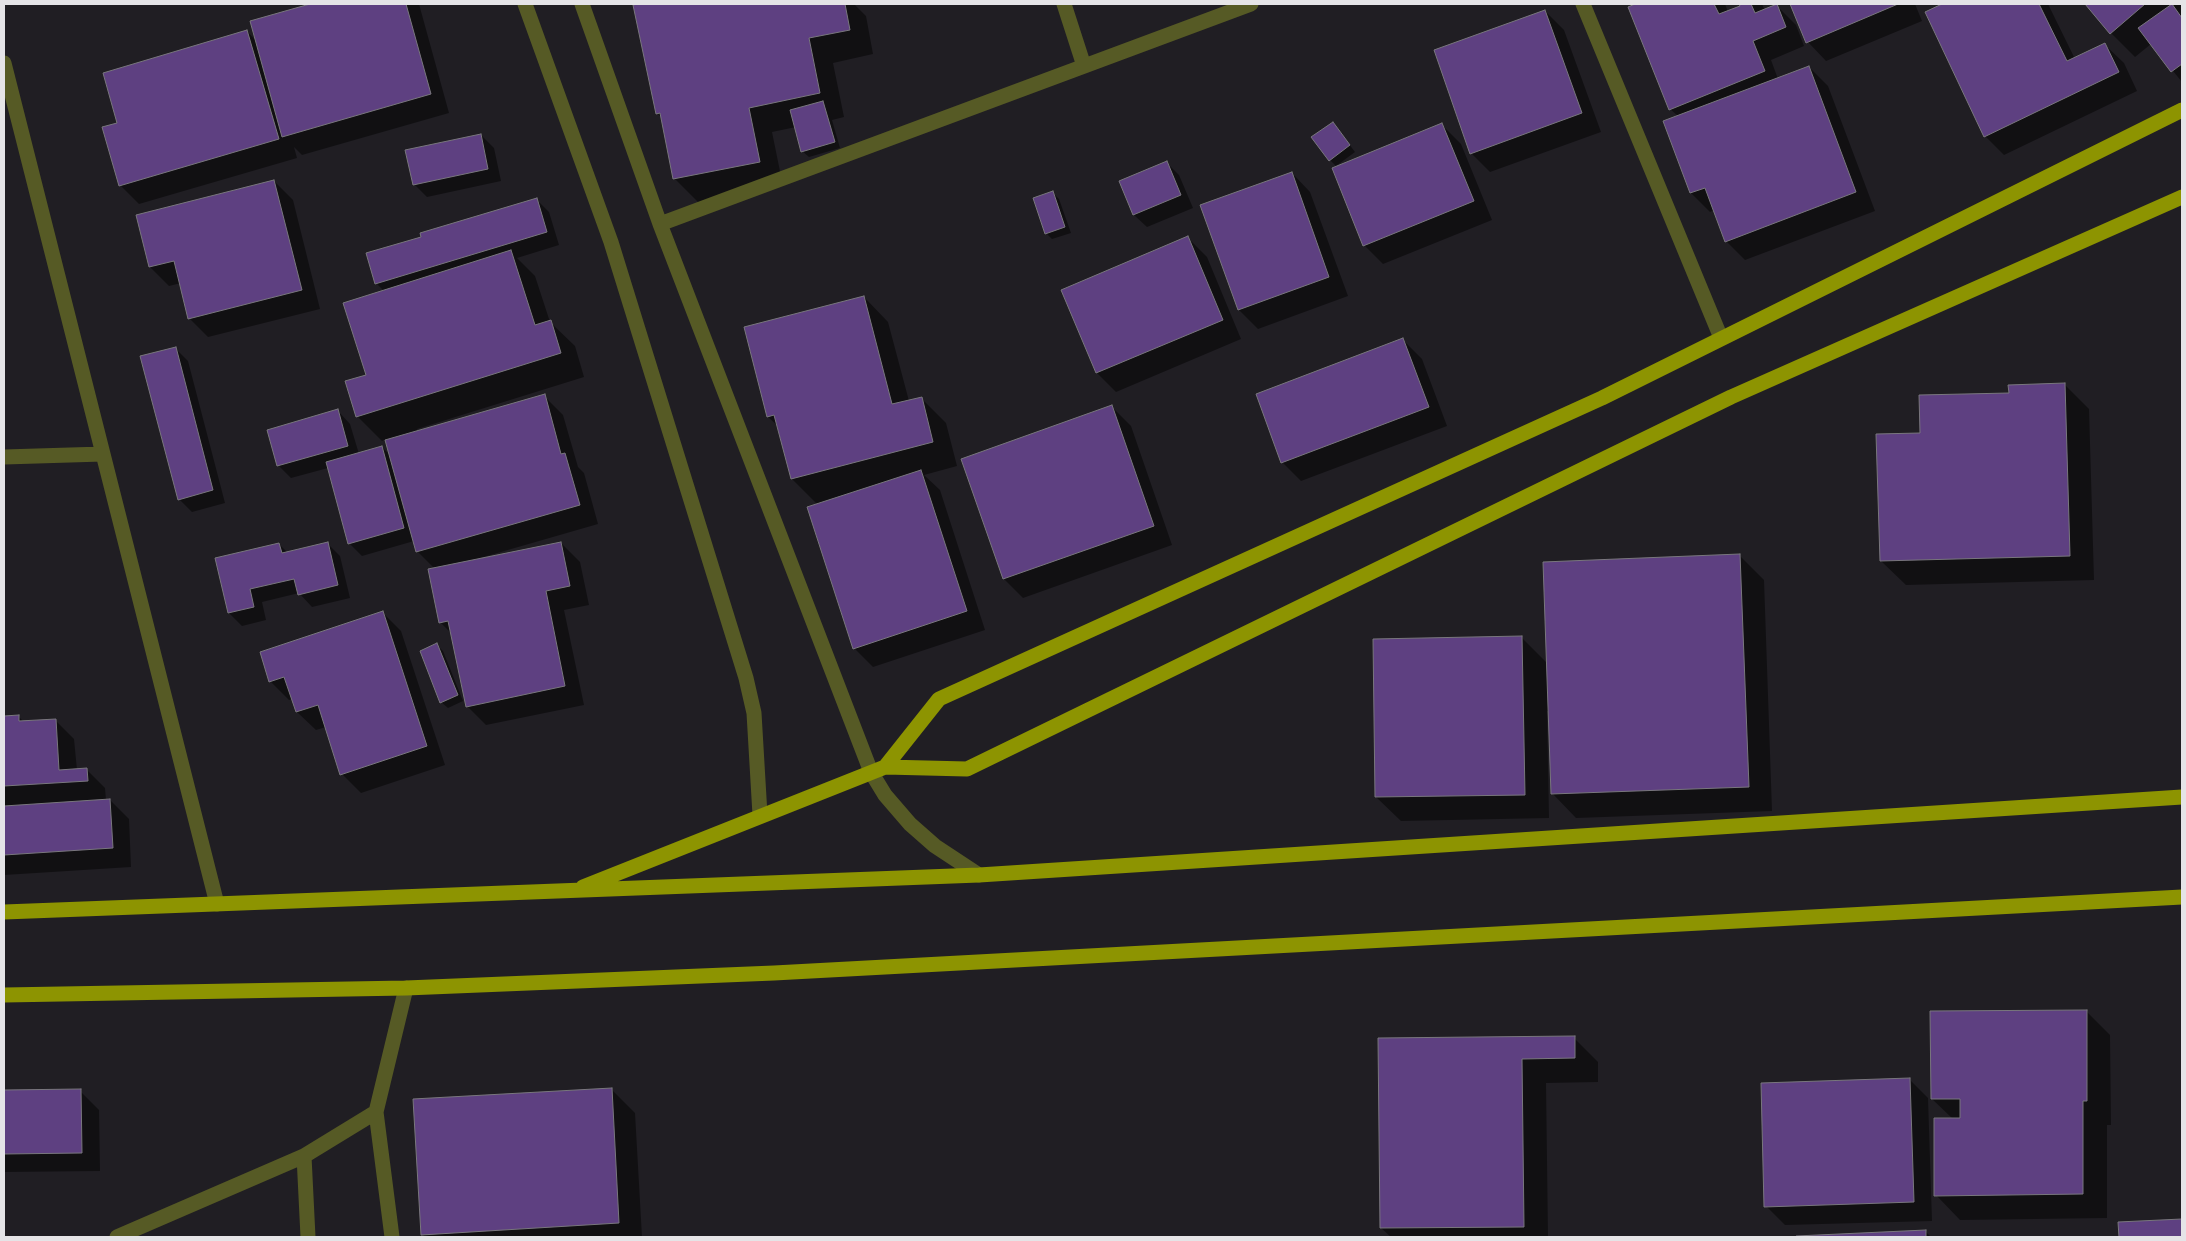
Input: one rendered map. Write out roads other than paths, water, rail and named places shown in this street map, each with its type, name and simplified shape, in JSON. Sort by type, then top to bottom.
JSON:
[{"type":"main road","points":[[878,769],[940,699],[1602,398],[2182,110]]},
{"type":"main road","points":[[572,891],[878,769],[967,769],[1731,397],[2182,197]]},
{"type":"main road","points":[[4,912],[979,875],[2182,797]]},
{"type":"main road","points":[[4,995],[406,988],[774,973],[2182,898]]},
{"type":"street","points":[[525,4],[611,242],[746,678],[754,713],[760,815]]},
{"type":"street","points":[[582,4],[660,224],[878,769],[886,795],[910,824],[935,846],[979,875]]},
{"type":"street","points":[[1064,4],[1084,66]]},
{"type":"street","points":[[660,224],[1251,4]]},
{"type":"street","points":[[1583,4],[1721,338]]},
{"type":"street","points":[[4,63],[217,904]]},
{"type":"street","points":[[4,457],[103,454]]},
{"type":"street","points":[[392,1237],[376,1112],[406,988]]},
{"type":"street","points":[[117,1237],[304,1156],[376,1112]]},
{"type":"street","points":[[304,1156],[308,1237]]}]
